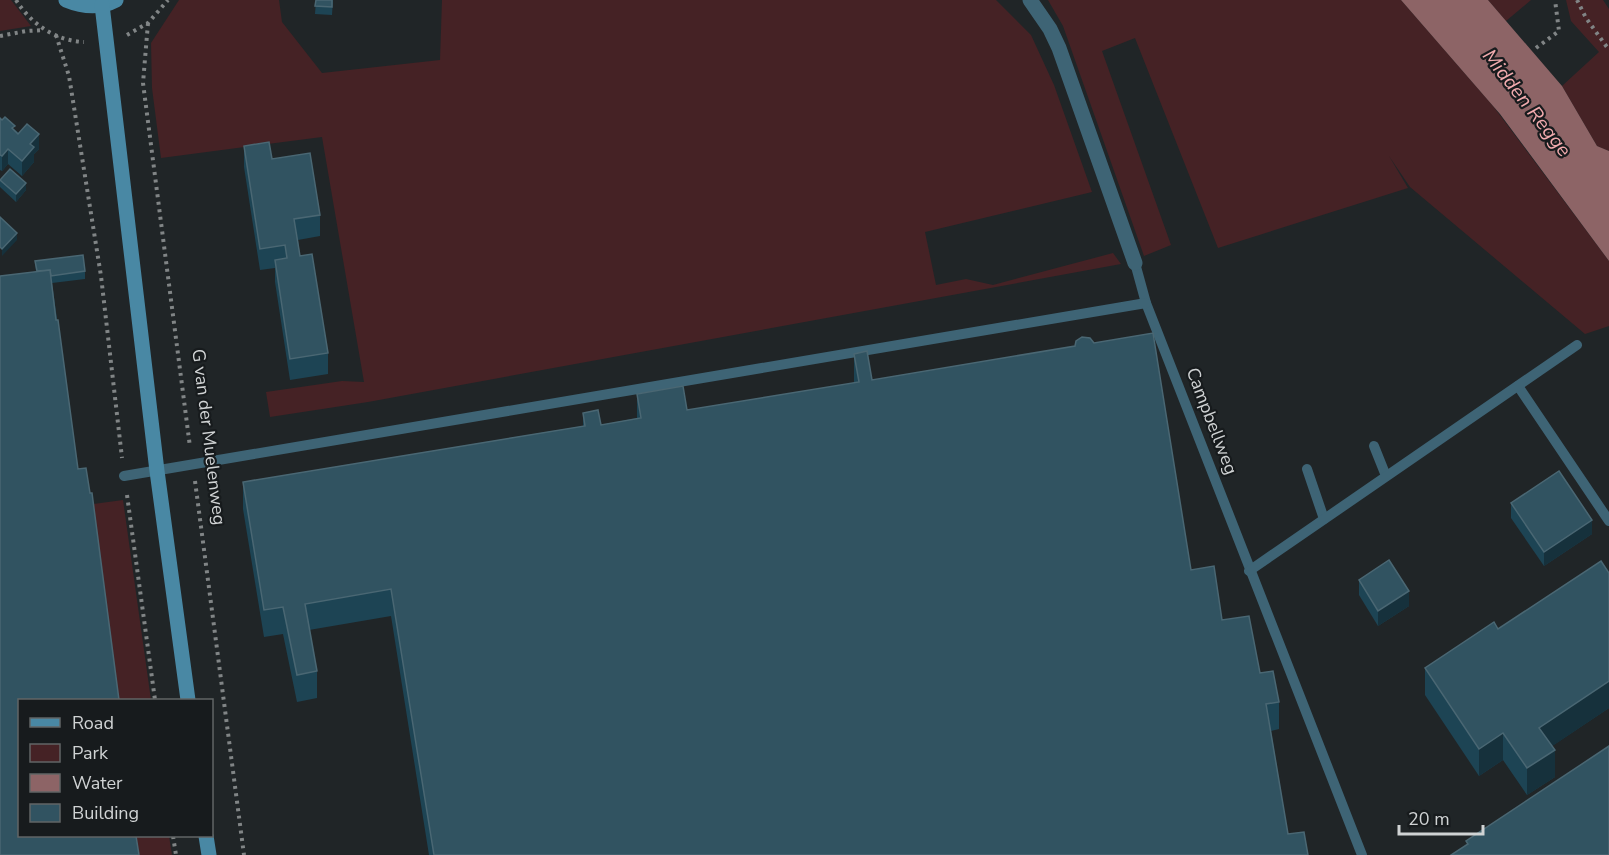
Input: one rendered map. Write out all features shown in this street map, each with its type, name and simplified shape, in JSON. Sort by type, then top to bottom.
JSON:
[{"type":"street","points":[[66,0],[90,6],[109,3],[157,471],[188,699]]},
{"type":"street","name":"Campbellweg","points":[[1030,0],[1050,29],[1059,48],[1135,262]]},
{"type":"street","points":[[206,837],[209,855]]},
{"type":"lane","name":"Campbellweg","points":[[1135,262],[1146,303],[1362,855]]},
{"type":"lane","points":[[124,476],[1146,303]]},
{"type":"lane","points":[[1249,571],[1577,345]]},
{"type":"lane","points":[[1518,386],[1609,521]]},
{"type":"lane","points":[[1374,446],[1386,476]]},
{"type":"lane","points":[[1307,469],[1324,519]]},
{"type":"path","points":[[16,0],[27,16],[44,30],[56,35],[69,76],[101,276],[124,476],[155,699]]},
{"type":"path","points":[[1536,48],[1559,31],[1555,0]]},
{"type":"path","points":[[1577,0],[1586,18],[1609,50]]},
{"type":"path","name":"G van der Muelenweg","points":[[148,23],[143,83],[244,855]]},
{"type":"path","points":[[0,36],[44,30]]},
{"type":"path","points":[[173,837],[176,855]]},
{"type":"green space","points":[[0,0],[11,0],[31,26],[0,31]]},
{"type":"green space","points":[[179,0],[279,0],[282,22],[322,73],[440,60],[442,0],[996,0],[1031,35],[1054,85],[1092,192],[925,232],[936,285],[966,279],[993,285],[1113,253],[1121,264],[368,402],[270,417],[266,392],[342,381],[364,382],[322,137],[161,158],[152,88],[151,43]]},
{"type":"green space","points":[[1048,0],[1401,0],[1493,106],[1609,261],[1609,326],[1585,334],[1410,187],[1389,156],[1408,188],[1218,248],[1135,38],[1102,51],[1171,245],[1144,256],[1063,26]]},
{"type":"green space","points":[[1488,0],[1531,0],[1506,21]]},
{"type":"green space","points":[[1566,0],[1603,0],[1609,9],[1609,151],[1597,146],[1562,86],[1599,52],[1571,21]]},
{"type":"green space","points":[[123,500],[151,699],[110,699],[86,505]]},
{"type":"green space","points":[[127,837],[169,837],[172,855],[129,855]]},
{"type":"water","name":"Midden Regge","points":[[1401,0],[1488,0],[1562,86],[1597,146],[1609,151],[1609,261],[1500,114]]},
{"type":"building","points":[[316,0],[332,0],[332,7],[315,6]]},
{"type":"building","points":[[5,117],[15,126],[12,128],[18,134],[27,124],[39,134],[30,144],[34,147],[22,161],[8,149],[2,156],[0,155],[0,118],[2,120]]},
{"type":"building","points":[[269,142],[272,159],[310,153],[320,215],[294,219],[300,256],[312,254],[328,353],[290,359],[275,260],[287,258],[285,245],[260,249],[244,146]]},
{"type":"building","points":[[10,169],[26,183],[16,194],[0,180]]},
{"type":"building","points":[[0,217],[17,233],[2,249],[0,247]]},
{"type":"building","points":[[83,255],[85,271],[51,276],[50,270],[37,271],[35,261]]},
{"type":"building","points":[[50,270],[78,469],[86,468],[90,493],[92,493],[119,699],[18,699],[18,837],[136,837],[139,855],[0,855],[0,276]]},
{"type":"building","points":[[1153,333],[1191,570],[1214,566],[1222,620],[1249,616],[1260,673],[1273,671],[1279,702],[1266,704],[1288,834],[1304,832],[1308,855],[434,855],[391,589],[305,604],[317,671],[297,675],[283,607],[264,610],[243,482],[585,426],[583,413],[598,410],[601,425],[641,418],[637,394],[683,386],[687,410],[859,382],[854,354],[867,351],[872,380],[1075,346],[1076,341],[1082,337],[1090,338],[1094,343]]},
{"type":"building","points":[[1559,471],[1592,520],[1544,552],[1511,503]]},
{"type":"building","points":[[1389,560],[1409,591],[1378,611],[1359,580]]},
{"type":"building","points":[[1601,561],[1609,573],[1609,681],[1539,728],[1555,750],[1527,768],[1503,733],[1479,749],[1425,668],[1494,622],[1498,629]]},
{"type":"building","points":[[1609,746],[1609,855],[1451,855],[1468,844],[1466,841]]}]
